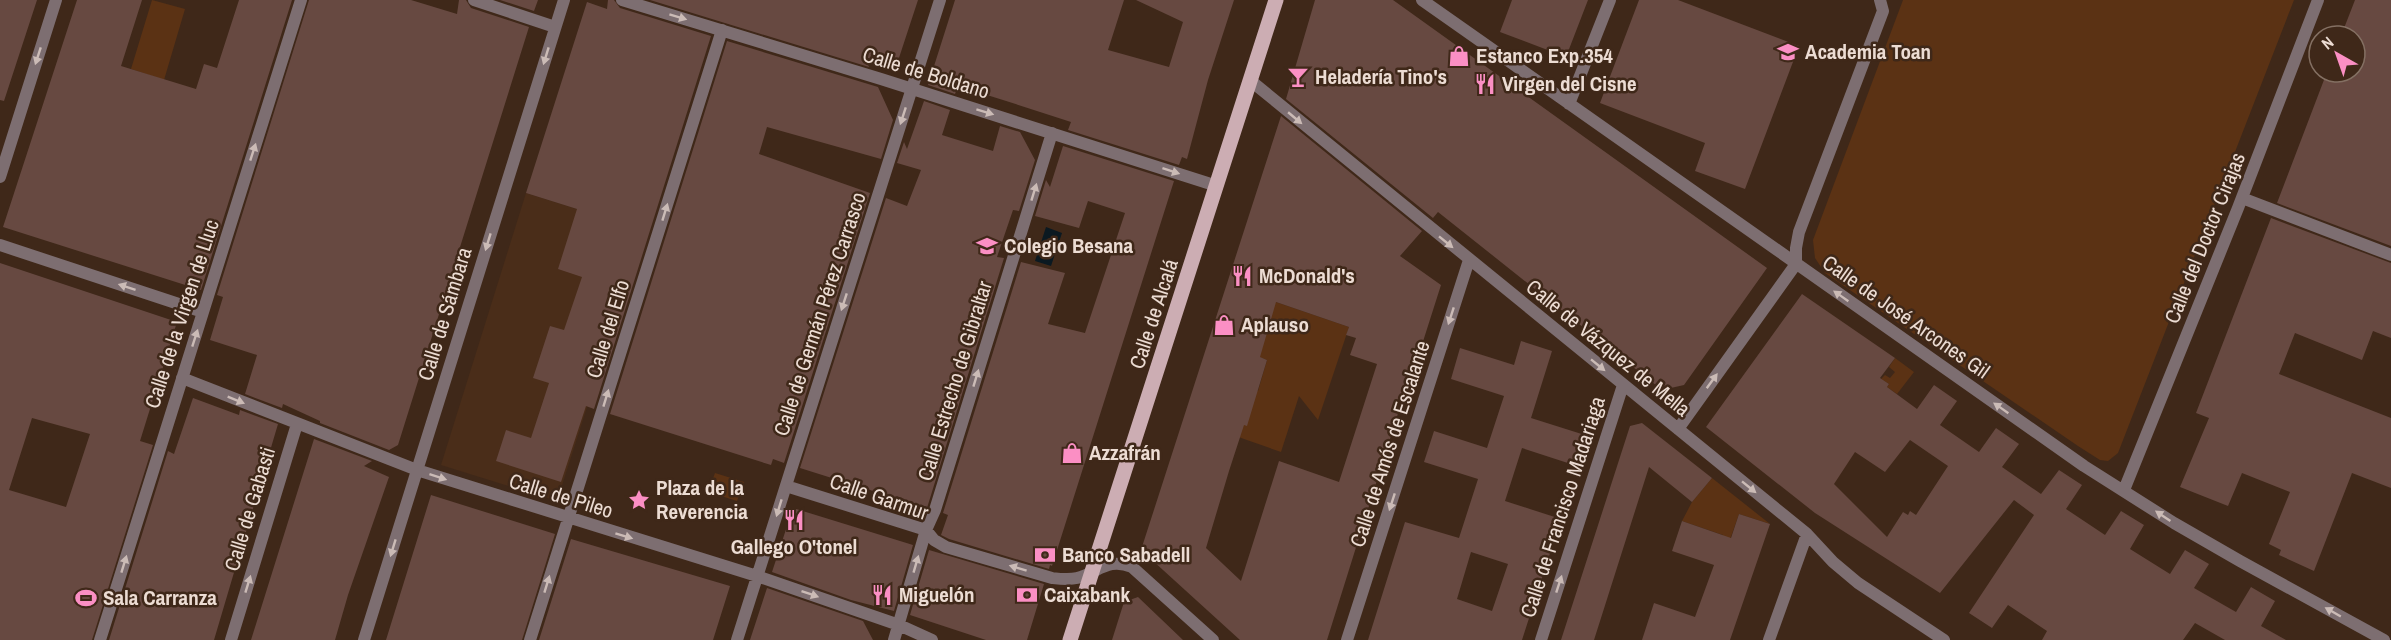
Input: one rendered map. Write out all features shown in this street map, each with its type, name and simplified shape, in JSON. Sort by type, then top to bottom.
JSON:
[{"type":"main road","name":"Calle de Alcalá","points":[[1070,640],[1276,0]]},
{"type":"street","points":[[0,177],[56,0]]},
{"type":"street","name":"Calle de la Virgen de Lluc","points":[[100,640],[302,0]]},
{"type":"street","points":[[474,0],[555,27]]},
{"type":"street","name":"Calle de Sámbara","points":[[364,640],[564,0]]},
{"type":"street","name":"Calle de Boldano","points":[[622,0],[1217,186]]},
{"type":"street","name":"Calle de Germán Pérez Carrasco","points":[[737,640],[940,0]]},
{"type":"street","name":"Calle de José Arcones Gil","points":[[1422,0],[2067,454],[2174,523],[2384,640]]},
{"type":"street","points":[[1569,104],[1610,0]]},
{"type":"street","points":[[1678,429],[1796,264],[1799,232],[1883,11],[1880,0]]},
{"type":"street","name":"Calle del Doctor Cirajas","points":[[2124,490],[2242,198],[2318,0]]},
{"type":"street","name":"Calle del Elfo","points":[[530,640],[722,30]]},
{"type":"street","name":"Calle de Vázquez de Mella","points":[[1251,81],[1807,534],[1833,562],[1858,583],[1944,640]]},
{"type":"street","name":"Calle Estrecho de Gibraltar","points":[[894,640],[926,530],[935,510],[1052,133]]},
{"type":"street","points":[[2242,198],[2391,255]]},
{"type":"street","points":[[0,245],[203,312]]},
{"type":"street","name":"Calle de Amós de Escalante","points":[[1347,640],[1469,260]]},
{"type":"street","name":"Calle de Pileo","points":[[182,378],[417,470],[567,519],[757,576],[899,625],[933,640]]},
{"type":"street","name":"Calle de Francisco Madariaga","points":[[1541,640],[1623,385]]},
{"type":"street","name":"Calle de Gabasti","points":[[231,640],[297,424]]},
{"type":"street","name":"Calle Garmur","points":[[786,486],[926,530],[934,540],[946,547],[1052,578],[1068,580],[1108,564],[1121,562],[1132,567],[1213,640]]},
{"type":"street","points":[[1769,640],[1807,534]]},
{"type":"shaded area","points":[[152,0],[185,9],[164,80],[131,69]]},
{"type":"shaded area","points":[[1903,0],[2294,0],[2118,453],[2108,461],[2100,460],[2078,446],[1825,273],[1815,258],[1813,240]]},
{"type":"shaded area","points":[[526,193],[580,210],[634,260],[557,501],[441,465]]},
{"type":"shaded area","points":[[1046,227],[1062,233],[1051,266],[1035,261]]},
{"type":"shaded area","points":[[1267,299],[1349,327],[1318,420],[1299,396],[1281,452],[1224,432],[1240,385],[1258,391],[1267,360],[1249,353]]},
{"type":"shaded area","points":[[1895,358],[1914,372],[1897,394],[1887,387],[1889,384],[1881,379],[1885,375],[1890,378],[1895,372],[1889,367]]},
{"type":"shaded area","points":[[715,473],[744,482],[737,501],[708,492]]},
{"type":"shaded area","points":[[1712,478],[1770,524],[1739,514],[1727,548],[1723,535],[1682,521],[1692,502]]},
{"type":"building","points":[[0,0],[37,0],[4,101],[0,100]]},
{"type":"building","points":[[77,0],[142,0],[121,66],[196,89],[204,64],[217,68],[239,0],[292,0],[201,290],[3,227]]},
{"type":"building","points":[[309,0],[411,0],[457,14],[459,0],[466,0],[471,8],[529,27],[398,445],[389,450],[320,423],[283,404],[282,408],[245,394],[257,355],[210,340],[223,297],[217,295]]},
{"type":"building","points":[[500,0],[538,0],[534,11]]},
{"type":"building","points":[[608,0],[614,0],[620,8],[711,36],[594,409],[586,406],[561,482],[496,461],[506,430],[531,438],[549,383],[533,378],[550,326],[564,330],[582,277],[558,269],[577,209],[526,193],[587,2],[607,9]]},
{"type":"building","points":[[650,0],[918,0],[896,67],[865,57],[869,67]]},
{"type":"building","points":[[955,0],[1124,0],[1108,50],[1169,67],[1183,22],[1136,0],[1234,0],[1208,80],[1187,159],[1182,157],[1179,165],[1068,130],[1071,122],[1003,100],[958,86],[955,94],[928,85]]},
{"type":"building","points":[[1315,0],[1393,0],[1767,268],[1684,385],[1662,390],[1438,212],[1433,218],[1286,99]]},
{"type":"building","points":[[1512,0],[1588,0],[1566,57],[1500,32]]},
{"type":"building","points":[[1639,0],[1678,0],[1799,46],[1745,189],[1695,171],[1705,143],[1600,103]]},
{"type":"building","points":[[2355,0],[2391,0],[2391,246],[2277,203],[2322,84],[2367,84],[2367,24],[2346,24]]},
{"type":"building","points":[[727,41],[878,87],[893,120],[881,159],[767,127],[759,154],[870,193],[784,463],[773,459],[771,465],[610,414]]},
{"type":"building","points":[[924,101],[950,110],[942,135],[993,151],[1000,126],[1020,132],[1035,160],[1019,211],[1013,210],[997,257],[1004,258],[927,508],[800,468],[886,198],[907,206],[921,170],[897,163],[904,142],[907,149]]},
{"type":"building","points":[[1281,116],[1422,231],[1400,256],[1441,285],[1412,376],[1410,375],[1327,640],[1240,640],[1141,550]],"holes":[[[1276,302],[1349,327],[1346,335],[1356,338],[1350,355],[1377,364],[1339,482],[1279,461],[1241,581],[1206,548],[1229,471],[1244,425],[1247,426],[1267,360],[1260,357]]]},
{"type":"building","points":[[1063,146],[1174,181],[1052,566],[1050,565],[1049,569],[941,535],[948,515],[943,513],[1021,262],[1065,273],[1048,324],[1085,333],[1125,213],[1088,201],[1079,228],[1035,216],[1046,180],[1050,187]]},
{"type":"building","points":[[2271,218],[2391,263],[2391,338],[2373,331],[2362,360],[2295,333],[2279,374],[2391,418],[2391,488],[2352,473],[2314,571],[2279,555],[2281,550],[2269,544],[2290,492],[2242,473],[2228,506],[2180,487],[2209,418],[2196,413]]},
{"type":"building","points":[[0,263],[177,322],[140,441],[153,445],[92,640],[0,640]],"holes":[[[32,418],[90,434],[66,507],[9,490]]]},
{"type":"building","points":[[1802,294],[1895,358],[1880,378],[1889,384],[1887,387],[1917,409],[1934,385],[1957,401],[1940,425],[1979,452],[1996,428],[2019,444],[2002,467],[2041,494],[2059,470],[2082,485],[2066,509],[2105,535],[2121,511],[2144,525],[2130,549],[2170,574],[2185,550],[2209,564],[2194,588],[2236,612],[2251,587],[2275,601],[2261,626],[2286,640],[2225,640],[2195,623],[2183,640],[2042,640],[2047,631],[2008,605],[1992,628],[1969,613],[2034,515],[2014,500],[1940,593],[1815,513],[1706,427]],"holes":[[[1910,440],[1948,466],[1916,515],[1910,511],[1908,515],[1903,512],[1887,537],[1834,484],[1855,452],[1885,472]]]},
{"type":"building","points":[[1521,341],[1552,351],[1531,418],[1588,436],[1577,466],[1522,448],[1505,501],[1561,519],[1522,640],[1368,640],[1405,522],[1459,538],[1478,479],[1424,462],[1434,431],[1487,448],[1504,396],[1451,379],[1460,348],[1514,365]],"holes":[[[1471,552],[1508,564],[1492,611],[1457,599]]]},
{"type":"building","points":[[193,398],[239,415],[240,410],[278,424],[214,640],[109,640],[168,451],[174,454]]},
{"type":"building","points":[[1642,423],[1712,478],[1692,502],[1649,467],[1594,640],[1561,640],[1630,426]]},
{"type":"building","points":[[314,439],[372,461],[364,466],[389,477],[348,595],[335,640],[251,640]]},
{"type":"building","points":[[431,495],[555,534],[522,640],[386,640]]},
{"type":"building","points":[[793,508],[913,545],[894,611],[851,600],[772,572]]},
{"type":"building","points":[[1739,514],[1770,524],[1730,640],[1642,640],[1654,603],[1695,617],[1714,565],[1672,551],[1682,521],[1731,538]]},
{"type":"building","points":[[571,539],[730,586],[713,640],[539,640]]},
{"type":"building","points":[[929,550],[1044,584],[1027,640],[986,640],[910,615]]},
{"type":"building","points":[[767,588],[863,621],[873,640],[750,640]]},
{"type":"building","points":[[1138,597],[1183,640],[1112,640],[1124,602]]},
{"type":"place","name":"Academia Toan","points":[[1788,52]]},
{"type":"place","name":"Estanco Exp.354","points":[[1459,56]]},
{"type":"place","name":"Heladería Tino's","points":[[1298,77]]},
{"type":"place","name":"Virgen del Cisne","points":[[1485,84]]},
{"type":"place","name":"Colegio Besana","points":[[987,246]]},
{"type":"place","name":"McDonald's","points":[[1242,276]]},
{"type":"place","name":"Aplauso","points":[[1224,325]]},
{"type":"place","name":"Azzafrán","points":[[1072,453]]},
{"type":"place","name":"Plaza de la Reverencia","points":[[639,500]]},
{"type":"place","name":"Gallego O'tonel","points":[[794,520]]},
{"type":"place","name":"Banco Sabadell","points":[[1045,555]]},
{"type":"place","name":"Miguelón","points":[[882,595]]},
{"type":"place","name":"Caixabank","points":[[1027,595]]},
{"type":"place","name":"Sala Carranza","points":[[86,598]]}]
